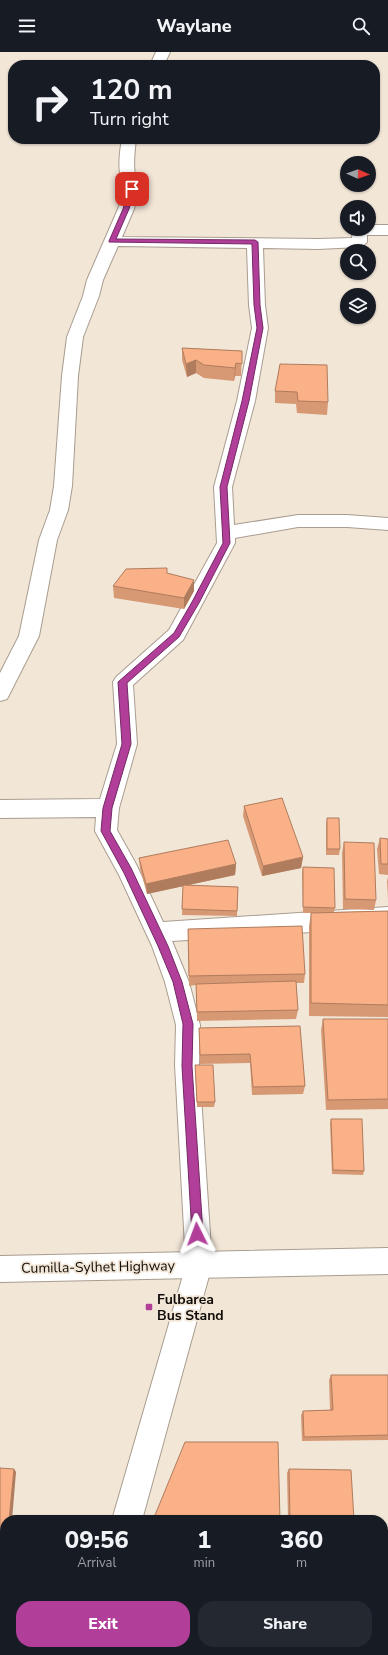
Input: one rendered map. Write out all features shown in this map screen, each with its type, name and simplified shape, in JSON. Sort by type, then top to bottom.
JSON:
[{"type":"main road","points":[[0,693],[29,636],[48,540],[59,510],[63,486],[70,376],[75,337],[91,296],[95,280],[126,209],[132,189],[128,181],[127,170],[128,144]]},
{"type":"main road","points":[[112,241],[318,244],[359,242],[360,230],[388,230]]},
{"type":"main road","points":[[128,1515],[199,1265],[187,1066],[188,1024],[177,982],[157,932],[128,871],[106,831],[108,808],[127,744],[123,682],[176,635],[195,603],[226,543],[224,487],[246,401],[260,328],[257,305],[255,242]]},
{"type":"main road","points":[[226,533],[298,521],[347,521],[388,524]]},
{"type":"main road","points":[[0,809],[108,808]]},
{"type":"main road","points":[[157,932],[388,917]]},
{"type":"main road","name":"Cumilla-Sylhet Highway","points":[[0,1269],[388,1261]]},
{"type":"building","points":[[182,348],[242,351],[242,364],[236,363],[235,368],[204,365],[196,360],[186,364]]},
{"type":"building","points":[[280,364],[327,365],[328,402],[298,401],[297,392],[275,391]]},
{"type":"building","points":[[167,568],[167,573],[194,580],[184,598],[113,586],[126,569]]},
{"type":"building","points":[[282,798],[303,857],[263,866],[244,806]]},
{"type":"building","points":[[327,818],[339,818],[340,849],[327,849]]},
{"type":"building","points":[[380,838],[388,839],[388,864],[381,864]]},
{"type":"building","points":[[228,840],[236,864],[146,884],[139,858]]},
{"type":"building","points":[[344,842],[374,843],[376,900],[345,899]]},
{"type":"building","points":[[303,867],[334,868],[335,908],[303,907]]},
{"type":"building","points":[[183,885],[238,887],[237,911],[182,909]]},
{"type":"building","points":[[388,911],[388,1005],[311,1003],[311,913]]},
{"type":"building","points":[[302,926],[305,974],[189,976],[188,929]]},
{"type":"building","points":[[296,981],[298,1010],[197,1012],[196,984]]},
{"type":"building","points":[[323,1019],[388,1019],[388,1099],[328,1100]]},
{"type":"building","points":[[300,1026],[305,1086],[253,1087],[250,1054],[200,1055],[199,1028]]},
{"type":"building","points":[[195,1065],[213,1065],[215,1102],[197,1102]]},
{"type":"building","points":[[331,1119],[362,1119],[364,1171],[333,1170]]},
{"type":"building","points":[[331,1375],[388,1375],[388,1435],[304,1437],[303,1411],[333,1410]]},
{"type":"building","points":[[185,1442],[278,1442],[280,1515],[155,1515]]},
{"type":"building","points":[[0,1468],[14,1469],[9,1515],[0,1515]]},
{"type":"building","points":[[289,1469],[351,1470],[354,1515],[290,1515]]},
{"type":"place","name":"Fulbarea Bus Stand","points":[[149,1307]]},
{"type":"route","points":[[132,189],[126,209],[112,241],[255,242],[257,305],[260,328],[246,401],[224,487],[226,543],[195,603],[176,635],[123,682],[127,744],[108,808],[106,831],[128,871],[163,946],[177,982],[188,1024],[187,1066],[197,1234]]}]
